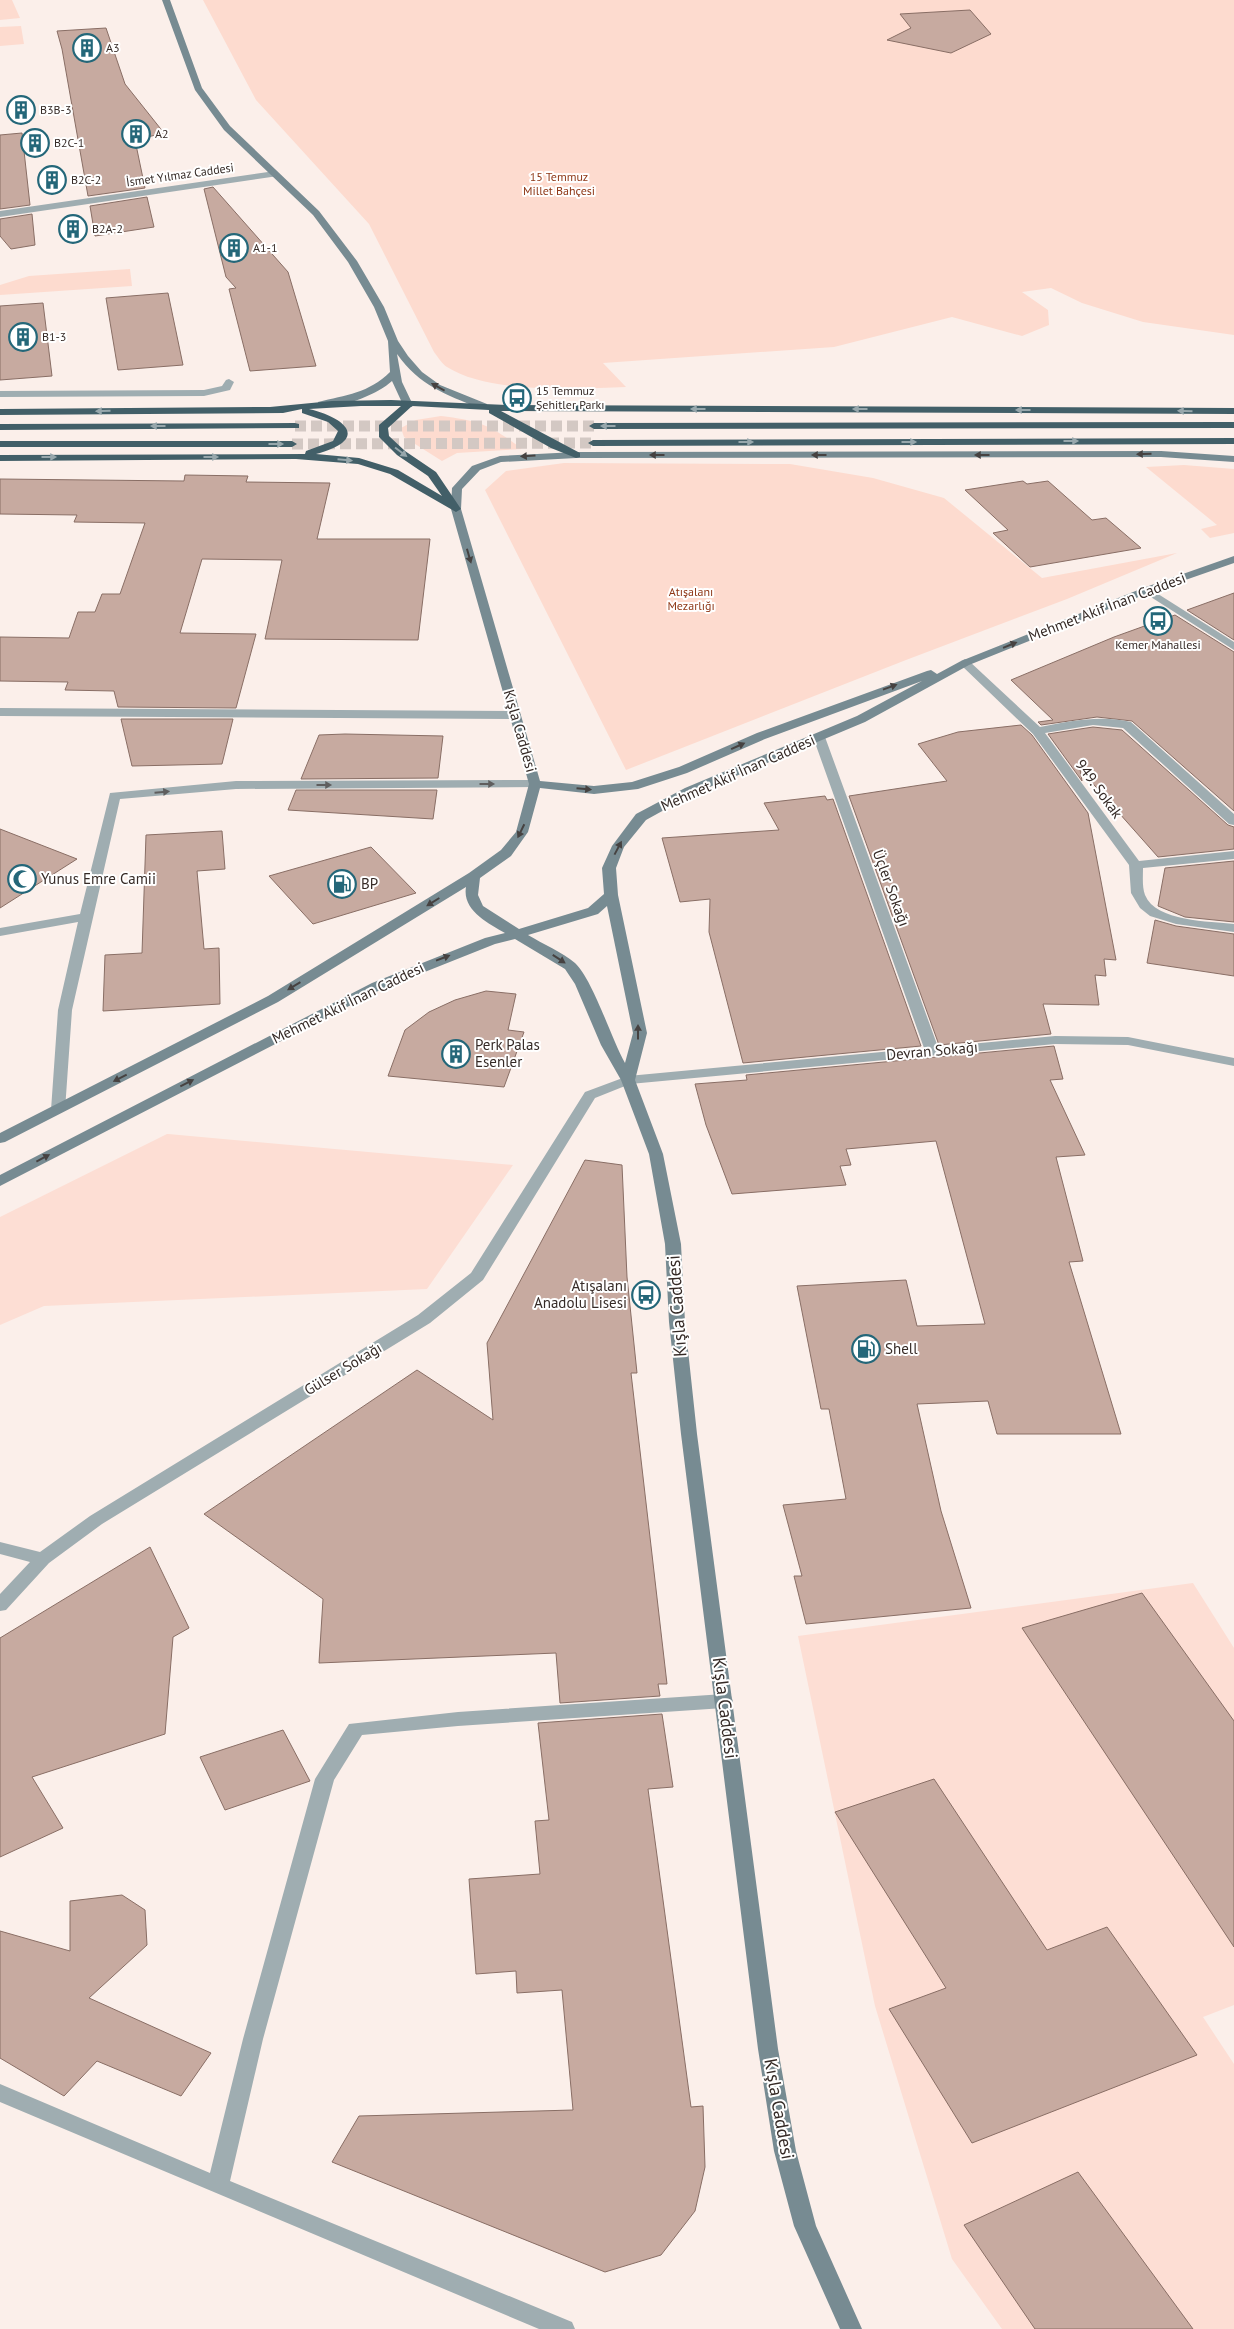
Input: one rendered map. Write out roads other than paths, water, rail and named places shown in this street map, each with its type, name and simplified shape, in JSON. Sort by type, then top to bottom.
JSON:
[{"type":"highway","points":[[408,404],[384,427],[384,437],[401,453],[432,474],[456,509]]},
{"type":"highway","points":[[0,412],[274,409],[316,405],[408,404],[1234,411]]},
{"type":"highway","points":[[483,406],[512,419],[560,450],[576,455]]},
{"type":"highway","points":[[274,409],[321,414],[338,421],[343,430],[342,439],[327,450],[296,456]]},
{"type":"highway","points":[[594,426],[1234,425]]},
{"type":"highway","points":[[0,427],[295,426]]},
{"type":"highway","points":[[592,443],[1234,441]]},
{"type":"highway","points":[[0,444],[292,444]]},
{"type":"highway","points":[[0,458],[296,456],[370,463],[394,472],[456,509]]},
{"type":"main road","points":[[166,0],[198,88],[227,128],[316,214],[352,261],[379,308],[393,341],[419,374],[436,387],[483,406]]},
{"type":"main road","points":[[393,341],[394,373],[408,404]]},
{"type":"main road","points":[[316,405],[348,400],[372,392],[381,387],[394,373]]},
{"type":"main road","points":[[456,509],[456,488],[476,468],[500,459],[576,455],[1161,454],[1234,459]]},
{"type":"main road","name":"Kışla Caddesi","points":[[456,509],[535,784],[522,832],[506,853],[474,876],[471,894],[478,908],[570,966],[582,984],[608,1045],[628,1080],[656,1154],[673,1244],[676,1322],[689,1434],[768,2049],[784,2151],[805,2226],[851,2329]]},
{"type":"main road","points":[[1195,572],[1234,549]]},
{"type":"main road","name":"Mehmet Akif İnan Caddesi","points":[[0,1181],[377,986],[442,958],[517,933],[566,922],[593,911],[610,894],[609,868],[618,846],[641,817],[689,791],[860,719],[965,663],[1147,590],[1234,558]]},
{"type":"main road","points":[[535,784],[594,790],[634,786],[684,770],[761,736],[894,686],[965,663]]},
{"type":"main road","points":[[0,1140],[273,998],[474,876]]},
{"type":"main road","points":[[610,894],[640,1033],[628,1080]]},
{"type":"street","name":"İsmet Yılmaz Caddesi","points":[[0,214],[274,174]]},
{"type":"street","points":[[0,394],[204,393],[226,388],[229,382]]},
{"type":"street","points":[[1147,590],[1234,647]]},
{"type":"street","name":"949. Sokak","points":[[965,663],[1037,731],[1136,865]]},
{"type":"street","points":[[0,712],[515,715]]},
{"type":"street","points":[[1037,731],[1096,720],[1112,720],[1126,725],[1234,821]]},
{"type":"street","name":"Üçler Sokağı","points":[[819,737],[932,1051]]},
{"type":"street","points":[[58,1110],[65,1010],[114,796],[236,785],[535,784]]},
{"type":"street","points":[[1234,855],[1136,865],[1139,897],[1151,913],[1169,919],[1234,928]]},
{"type":"street","points":[[0,932],[86,917]]},
{"type":"street","name":"Devran Sokağı","points":[[628,1080],[1055,1040],[1128,1041],[1234,1062]]},
{"type":"street","name":"Gülser Sokağı","points":[[0,1605],[43,1559],[96,1520],[424,1319],[477,1276],[590,1095],[628,1080]]},
{"type":"street","points":[[0,1548],[43,1559]]},
{"type":"street","points":[[218,2186],[253,2039],[325,1779],[356,1729],[458,1719],[724,1701]]},
{"type":"street","points":[[0,2093],[218,2186],[564,2329]]},
{"type":"tunnel","points":[[295,426],[594,426]]},
{"type":"tunnel","points":[[292,444],[593,443]]},
{"type":"place","name":"A3","points":[[87,48]]},
{"type":"place","name":"B3B-3","points":[[21,110]]},
{"type":"place","name":"A2","points":[[136,134]]},
{"type":"place","name":"B2C-1","points":[[35,143]]},
{"type":"place","name":"B2C-2","points":[[52,180]]},
{"type":"place","name":"B2A-2","points":[[73,229]]},
{"type":"place","name":"A1-1","points":[[234,248]]},
{"type":"place","name":"B1-3","points":[[23,337]]},
{"type":"place","name":"15 Temmuz Şehitler Parkı","points":[[517,398]]},
{"type":"place","name":"Kemer Mahallesi","points":[[1158,621]]},
{"type":"place","name":"Yunus Emre Camii","points":[[22,879]]},
{"type":"place","name":"BP","points":[[342,884]]},
{"type":"place","name":"Perk Palas Esenler","points":[[456,1054]]},
{"type":"place","name":"Atışalanı Anadolu Lisesi","points":[[646,1295]]},
{"type":"place","name":"Shell","points":[[866,1349]]},
{"type":"park label","name":"15 Temmuz Millet Bahçesi","points":[[559,184]]},
{"type":"park label","name":"Atışalanı Mezarlığı","points":[[691,599]]}]
